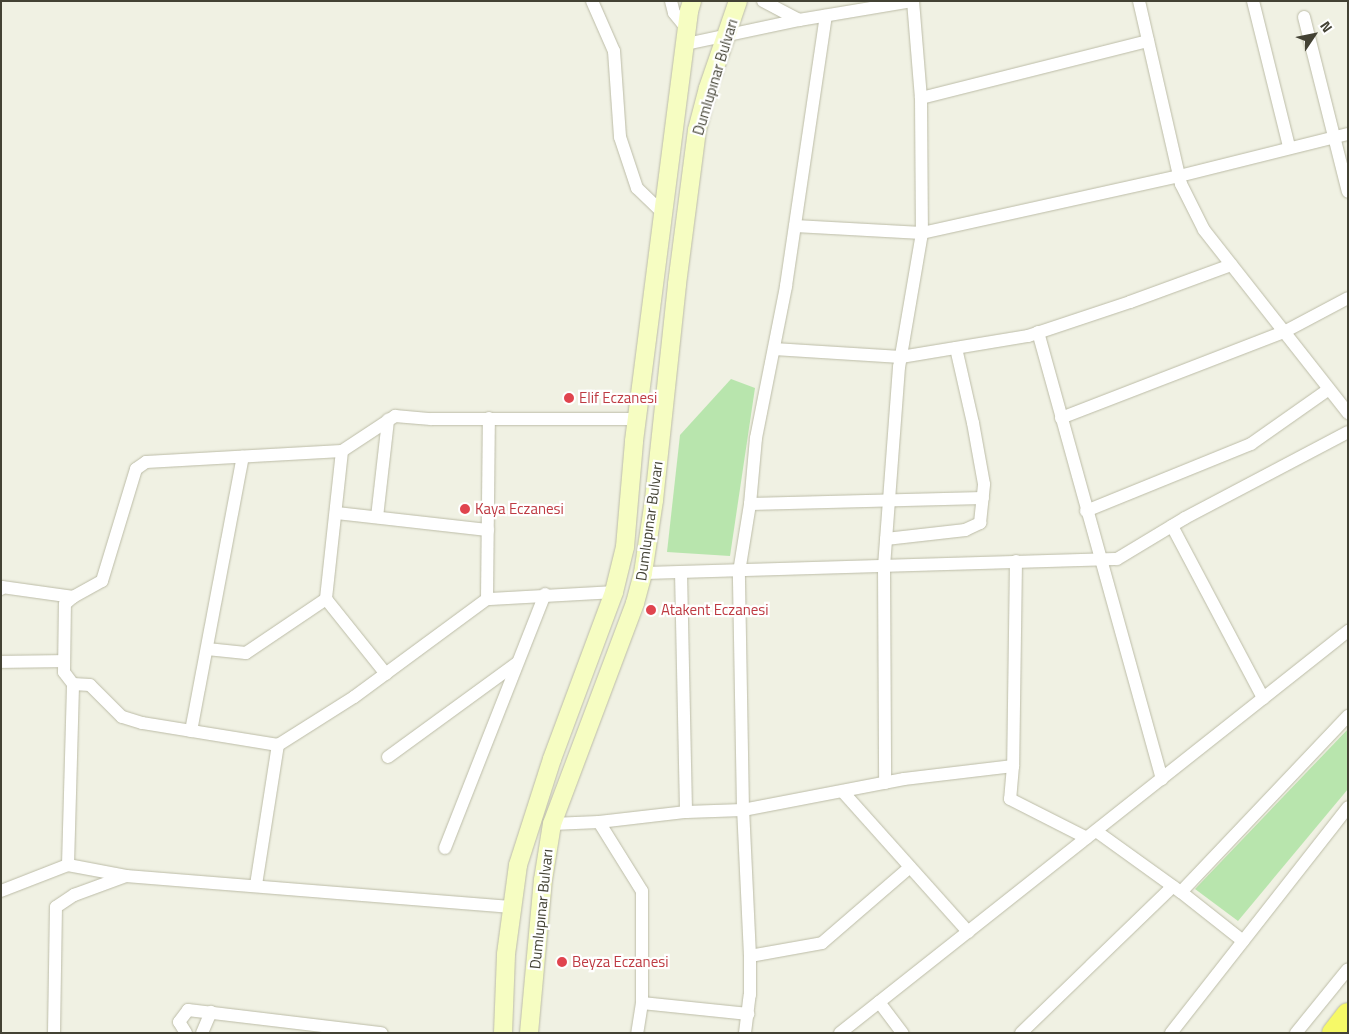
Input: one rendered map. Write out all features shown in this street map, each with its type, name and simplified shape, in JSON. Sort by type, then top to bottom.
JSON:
[{"type":"highway","points":[[1333,1033],[1348,1014]]},
{"type":"main road","name":"Dumlupınar Bulvarı","points":[[503,1033],[506,954],[518,865],[528,828],[614,592],[625,547],[636,419],[692,1]]},
{"type":"main road","name":"Dumlupınar Bulvarı","points":[[529,1033],[543,880],[552,824],[635,603],[643,573],[654,500],[696,139],[708,88],[738,1]]},
{"type":"street","points":[[592,1],[614,51],[620,137],[637,188],[663,213]]},
{"type":"street","points":[[671,1],[674,13],[686,36],[726,36],[799,20],[913,1],[921,98],[922,232],[901,357],[884,566],[885,783]]},
{"type":"street","points":[[763,1],[799,20]]},
{"type":"street","points":[[1139,1],[1179,176],[1204,230],[1348,413]]},
{"type":"street","points":[[1253,1],[1289,147]]},
{"type":"street","points":[[745,1033],[750,995],[750,956],[743,810],[739,572],[750,504],[756,438],[786,286],[826,16]]},
{"type":"street","points":[[1304,17],[1348,192]]},
{"type":"street","points":[[921,98],[1148,41]]},
{"type":"street","points":[[795,226],[922,232],[1179,176],[1289,147],[1348,134]]},
{"type":"street","points":[[774,349],[901,357],[956,348],[1038,332],[1130,302],[1231,265]]},
{"type":"street","points":[[1061,418],[1284,332],[1348,298]]},
{"type":"street","points":[[1038,332],[1086,512],[1162,779]]},
{"type":"street","points":[[886,539],[965,530],[980,523],[984,484],[975,431],[956,348]]},
{"type":"street","points":[[1086,512],[1251,444],[1329,389]]},
{"type":"street","points":[[68,865],[73,684],[64,672],[65,604],[72,597],[102,581],[136,469],[146,462],[342,451],[395,416],[431,418],[636,419]]},
{"type":"street","points":[[487,599],[489,418]]},
{"type":"street","points":[[377,517],[388,420]]},
{"type":"street","points":[[643,573],[739,572],[1117,559],[1172,526],[1348,432]]},
{"type":"street","points":[[342,451],[326,599],[386,674]]},
{"type":"street","points":[[191,731],[243,457]]},
{"type":"street","points":[[750,504],[983,498]]},
{"type":"street","points":[[336,513],[488,530]]},
{"type":"street","points":[[1172,526],[1263,698]]},
{"type":"street","points":[[1016,561],[1013,766],[1010,799],[1092,835],[1177,889],[1243,941]]},
{"type":"street","points":[[681,572],[686,812]]},
{"type":"street","points":[[1,589],[2,587],[72,597]]},
{"type":"street","points":[[73,684],[90,685],[122,717],[142,723],[278,745],[354,697],[487,599],[545,594],[614,592]]},
{"type":"street","points":[[445,848],[545,594]]},
{"type":"street","points":[[207,649],[246,653],[326,599]]},
{"type":"street","points":[[840,1033],[1348,631]]},
{"type":"street","points":[[1,662],[64,661]]},
{"type":"street","points":[[388,757],[518,663]]},
{"type":"street","points":[[1021,1033],[1177,889],[1348,716]]},
{"type":"street","points":[[256,886],[278,745]]},
{"type":"street","points":[[552,824],[599,822],[686,812],[743,810],[885,783],[1013,766]]},
{"type":"street","points":[[843,792],[968,932]]},
{"type":"street","points":[[1172,1033],[1348,808]]},
{"type":"street","points":[[599,822],[642,891],[642,1004],[637,1033]]},
{"type":"street","points":[[1,891],[68,865],[126,876],[512,907]]},
{"type":"street","points":[[750,956],[822,943],[910,867]]},
{"type":"street","points":[[54,1033],[56,907],[74,895],[126,876]]},
{"type":"street","points":[[1296,1033],[1348,969]]},
{"type":"street","points":[[879,1002],[902,1033]]},
{"type":"street","points":[[642,1004],[748,1014]]},
{"type":"street","points":[[186,1033],[179,1022],[188,1010],[382,1033]]},
{"type":"street","points":[[202,1033],[211,1012]]},
{"type":"green space","points":[[731,379],[755,388],[730,556],[667,552],[680,435]]},
{"type":"green space","points":[[1348,729],[1348,789],[1238,921],[1195,889]]},
{"type":"place","name":"Elif Eczanesi","points":[[569,398]]},
{"type":"place","name":"Kaya Eczanesi","points":[[465,509]]},
{"type":"place","name":"Atakent Eczanesi","points":[[651,610]]},
{"type":"place","name":"Beyza Eczanesi","points":[[562,962]]}]
